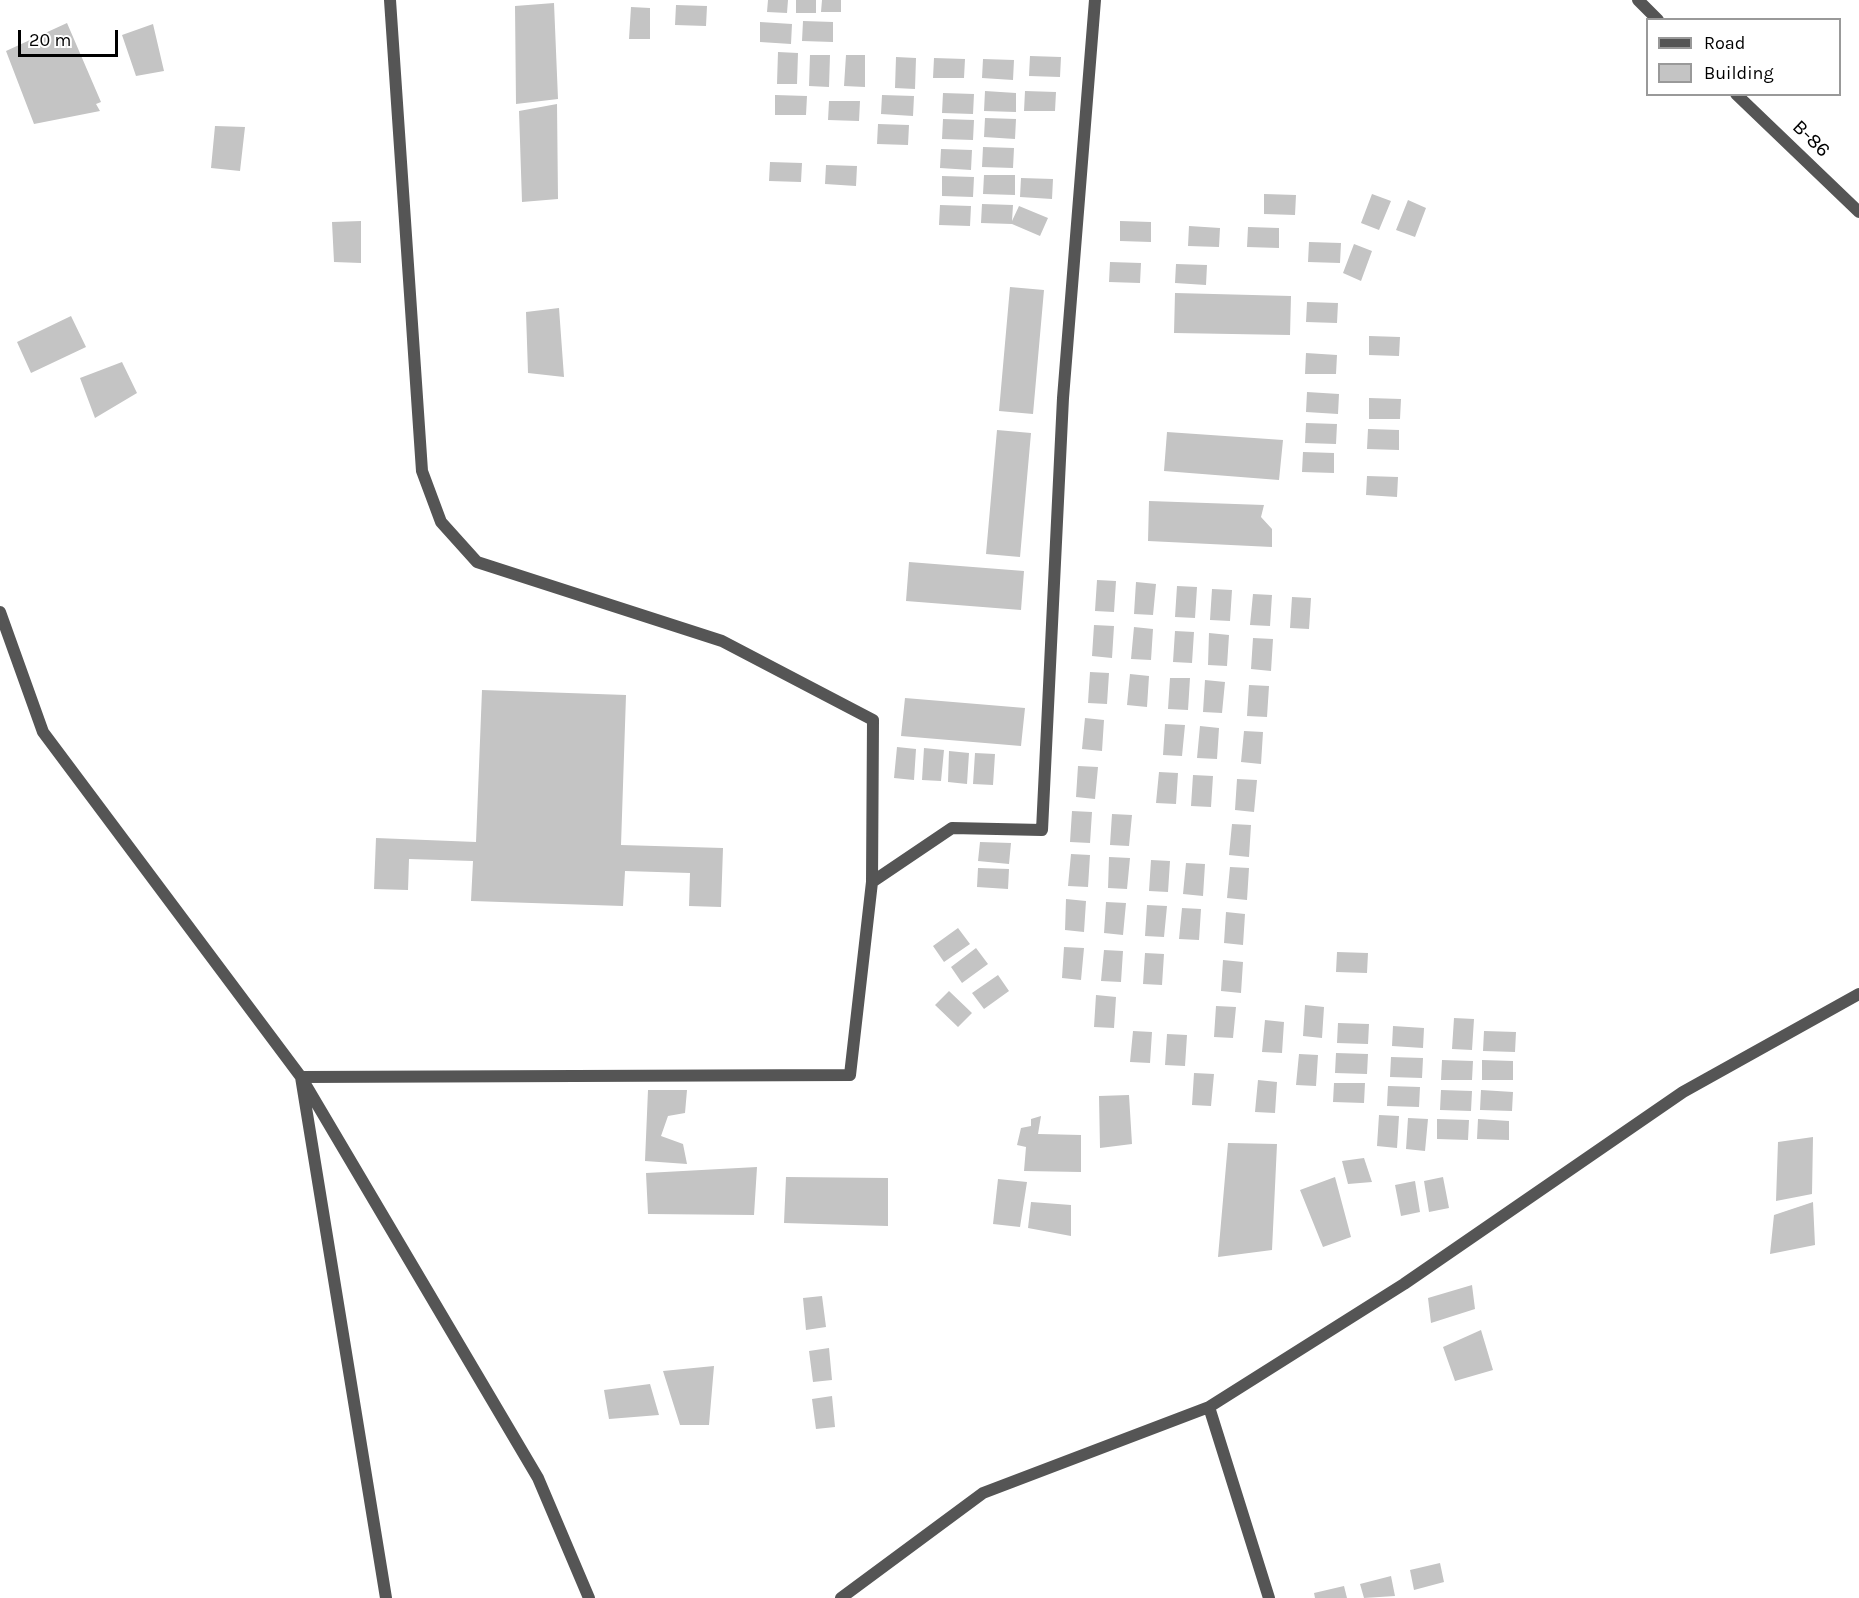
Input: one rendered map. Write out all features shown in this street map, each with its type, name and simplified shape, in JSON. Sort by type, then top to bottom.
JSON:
[{"type":"street","points":[[301,1077],[850,1075],[872,882],[873,720],[722,641],[477,562],[441,522],[422,471],[390,0]]},
{"type":"street","points":[[872,882],[952,828],[1042,830],[1063,398],[1095,0]]},
{"type":"street","points":[[1638,0],[1656,18]]},
{"type":"street","name":"B-86","points":[[1738,96],[1859,212]]},
{"type":"street","points":[[0,612],[44,732],[301,1077],[538,1478],[589,1598]]},
{"type":"street","points":[[841,1598],[983,1493],[1209,1407],[1404,1284],[1683,1092],[1859,994]]},
{"type":"street","points":[[301,1077],[386,1598]]},
{"type":"street","points":[[1209,1407],[1269,1598]]},
{"type":"building","points":[[768,0],[788,0],[787,13],[767,12]]},
{"type":"building","points":[[796,0],[816,0],[816,13],[796,13]]},
{"type":"building","points":[[822,0],[841,0],[841,12],[821,12]]},
{"type":"building","points":[[554,3],[558,99],[516,104],[515,6]]},
{"type":"building","points":[[676,5],[707,6],[706,26],[675,25]]},
{"type":"building","points":[[631,7],[650,8],[650,39],[629,39]]},
{"type":"building","points":[[803,21],[833,22],[833,42],[802,41]]},
{"type":"building","points":[[760,22],[792,24],[791,44],[760,42]]},
{"type":"building","points":[[67,23],[101,102],[96,104],[100,111],[34,124],[6,51]]},
{"type":"building","points":[[153,24],[164,71],[136,76],[122,35]]},
{"type":"building","points":[[778,52],[798,53],[797,84],[777,84]]},
{"type":"building","points":[[810,55],[830,55],[829,87],[809,86]]},
{"type":"building","points":[[846,55],[865,55],[865,87],[844,86]]},
{"type":"building","points":[[1030,56],[1061,57],[1060,77],[1029,76]]},
{"type":"building","points":[[896,57],[916,58],[915,89],[895,88]]},
{"type":"building","points":[[934,58],[965,59],[964,78],[933,78]]},
{"type":"building","points":[[983,59],[1014,60],[1013,80],[982,78]]},
{"type":"building","points":[[985,91],[1016,93],[1016,112],[984,111]]},
{"type":"building","points":[[1025,91],[1056,92],[1055,111],[1024,111]]},
{"type":"building","points":[[943,93],[974,94],[973,114],[942,113]]},
{"type":"building","points":[[775,95],[807,96],[806,115],[775,115]]},
{"type":"building","points":[[882,95],[914,96],[913,116],[881,114]]},
{"type":"building","points":[[829,101],[860,101],[859,121],[828,120]]},
{"type":"building","points":[[557,104],[558,199],[522,202],[519,111]]},
{"type":"building","points":[[985,118],[1016,119],[1015,139],[984,137]]},
{"type":"building","points":[[943,119],[974,120],[973,140],[942,139]]},
{"type":"building","points":[[878,124],[909,125],[908,145],[877,144]]},
{"type":"building","points":[[215,126],[245,127],[240,171],[211,168]]},
{"type":"building","points":[[983,147],[1014,148],[1013,168],[982,167]]},
{"type":"building","points":[[941,149],[972,150],[971,170],[940,168]]},
{"type":"building","points":[[770,162],[802,163],[801,182],[769,181]]},
{"type":"building","points":[[826,165],[857,166],[856,186],[825,184]]},
{"type":"building","points":[[984,175],[1015,175],[1015,195],[983,194]]},
{"type":"building","points":[[942,176],[974,177],[973,197],[942,196]]},
{"type":"building","points":[[1021,178],[1053,179],[1052,199],[1020,197]]},
{"type":"building","points":[[1264,194],[1296,195],[1295,215],[1264,214]]},
{"type":"building","points":[[1372,194],[1391,201],[1379,230],[1361,223]]},
{"type":"building","points":[[1408,200],[1426,208],[1415,237],[1396,230]]},
{"type":"building","points":[[982,204],[1013,205],[1012,221],[1019,206],[1048,218],[1040,236],[1012,224],[981,223]]},
{"type":"building","points":[[940,205],[971,206],[970,226],[939,225]]},
{"type":"building","points":[[361,221],[361,263],[334,262],[332,222]]},
{"type":"building","points":[[1120,221],[1151,222],[1151,242],[1120,241]]},
{"type":"building","points":[[1189,226],[1220,228],[1219,247],[1188,246]]},
{"type":"building","points":[[1248,227],[1279,228],[1279,248],[1247,247]]},
{"type":"building","points":[[1309,242],[1341,243],[1340,263],[1308,262]]},
{"type":"building","points":[[1354,244],[1372,251],[1361,281],[1343,273]]},
{"type":"building","points":[[1110,262],[1141,263],[1140,283],[1109,282]]},
{"type":"building","points":[[1176,264],[1207,265],[1206,285],[1175,283]]},
{"type":"building","points":[[1010,287],[1044,290],[1033,414],[999,411]]},
{"type":"building","points":[[1175,293],[1291,296],[1290,335],[1174,333]]},
{"type":"building","points":[[1307,302],[1338,303],[1337,323],[1306,322]]},
{"type":"building","points":[[559,308],[564,377],[528,373],[526,312]]},
{"type":"building","points":[[71,316],[86,347],[31,373],[17,342]]},
{"type":"building","points":[[1369,336],[1400,337],[1399,356],[1369,355]]},
{"type":"building","points":[[1306,353],[1337,355],[1336,374],[1305,374]]},
{"type":"building","points":[[122,362],[137,393],[95,418],[80,378]]},
{"type":"building","points":[[1307,392],[1339,394],[1338,414],[1306,412]]},
{"type":"building","points":[[1369,398],[1401,399],[1400,419],[1369,419]]},
{"type":"building","points":[[1306,423],[1337,424],[1336,444],[1305,443]]},
{"type":"building","points":[[1368,429],[1399,430],[1399,450],[1367,449]]},
{"type":"building","points":[[997,430],[1031,433],[1020,557],[986,554]]},
{"type":"building","points":[[1167,432],[1283,440],[1279,480],[1164,471]]},
{"type":"building","points":[[1303,452],[1334,453],[1334,473],[1302,472]]},
{"type":"building","points":[[1367,476],[1398,477],[1397,497],[1366,495]]},
{"type":"building","points":[[1149,501],[1264,505],[1261,517],[1272,529],[1272,547],[1148,541]]},
{"type":"building","points":[[909,562],[1024,571],[1021,610],[906,601]]},
{"type":"building","points":[[1097,580],[1116,581],[1114,612],[1095,611]]},
{"type":"building","points":[[1136,582],[1156,584],[1153,615],[1134,614]]},
{"type":"building","points":[[1177,586],[1197,587],[1195,618],[1175,617]]},
{"type":"building","points":[[1212,589],[1232,590],[1230,621],[1210,620]]},
{"type":"building","points":[[1253,594],[1272,595],[1270,626],[1250,625]]},
{"type":"building","points":[[1292,597],[1311,598],[1309,629],[1290,628]]},
{"type":"building","points":[[1094,625],[1114,626],[1112,658],[1092,656]]},
{"type":"building","points":[[1134,627],[1153,629],[1151,660],[1131,659]]},
{"type":"building","points":[[1175,631],[1194,632],[1192,663],[1173,662]]},
{"type":"building","points":[[1209,633],[1229,635],[1227,666],[1208,665]]},
{"type":"building","points":[[1253,638],[1273,639],[1271,671],[1251,669]]},
{"type":"building","points":[[1090,672],[1109,673],[1107,704],[1088,703]]},
{"type":"building","points":[[1130,674],[1149,676],[1147,707],[1127,705]]},
{"type":"building","points":[[1170,678],[1190,678],[1188,710],[1168,709]]},
{"type":"building","points":[[1205,680],[1225,682],[1222,713],[1203,712]]},
{"type":"building","points":[[1249,685],[1269,686],[1267,717],[1247,716]]},
{"type":"building","points":[[482,690],[626,695],[621,845],[723,848],[721,907],[689,906],[690,873],[625,871],[623,906],[471,901],[473,861],[409,859],[408,890],[374,889],[376,838],[476,842]]},
{"type":"building","points":[[905,698],[1025,708],[1021,746],[901,736]]},
{"type":"building","points":[[1085,718],[1104,720],[1102,751],[1082,749]]},
{"type":"building","points":[[1165,724],[1185,725],[1182,756],[1163,755]]},
{"type":"building","points":[[1200,726],[1219,728],[1217,759],[1197,758]]},
{"type":"building","points":[[1244,731],[1263,732],[1261,764],[1241,762]]},
{"type":"building","points":[[897,747],[916,749],[914,780],[894,778]]},
{"type":"building","points":[[924,748],[944,750],[941,781],[922,780]]},
{"type":"building","points":[[949,751],[969,753],[967,784],[948,782]]},
{"type":"building","points":[[975,753],[995,754],[993,785],[973,784]]},
{"type":"building","points":[[1078,766],[1098,767],[1095,799],[1076,797]]},
{"type":"building","points":[[1159,772],[1178,773],[1176,804],[1156,803]]},
{"type":"building","points":[[1193,775],[1213,776],[1211,807],[1191,806]]},
{"type":"building","points":[[1237,779],[1257,780],[1254,812],[1235,810]]},
{"type":"building","points":[[1072,811],[1092,812],[1090,843],[1070,842]]},
{"type":"building","points":[[1112,814],[1132,815],[1129,846],[1110,845]]},
{"type":"building","points":[[1232,824],[1251,825],[1249,857],[1229,855]]},
{"type":"building","points":[[980,842],[1011,843],[1009,864],[978,861]]},
{"type":"building","points":[[1071,854],[1090,855],[1088,887],[1068,886]]},
{"type":"building","points":[[1109,857],[1130,858],[1127,889],[1108,888]]},
{"type":"building","points":[[1151,860],[1170,861],[1168,892],[1149,891]]},
{"type":"building","points":[[1186,863],[1205,864],[1203,896],[1183,894]]},
{"type":"building","points":[[1230,867],[1249,868],[1247,900],[1227,898]]},
{"type":"building","points":[[978,868],[1009,869],[1008,889],[977,887]]},
{"type":"building","points":[[1066,899],[1086,901],[1084,932],[1065,930]]},
{"type":"building","points":[[1106,902],[1126,903],[1123,935],[1104,933]]},
{"type":"building","points":[[1147,905],[1167,906],[1164,937],[1145,936]]},
{"type":"building","points":[[1182,908],[1201,909],[1199,940],[1179,939]]},
{"type":"building","points":[[1226,912],[1245,914],[1243,945],[1224,943]]},
{"type":"building","points":[[958,928],[970,944],[944,962],[933,946]]},
{"type":"building","points":[[1064,947],[1084,948],[1081,980],[1062,978]]},
{"type":"building","points":[[976,948],[988,964],[962,983],[951,967]]},
{"type":"building","points":[[1104,950],[1123,951],[1121,982],[1101,981]]},
{"type":"building","points":[[1337,952],[1368,953],[1367,973],[1336,972]]},
{"type":"building","points":[[1145,953],[1164,954],[1162,985],[1143,984]]},
{"type":"building","points":[[1223,960],[1243,962],[1241,993],[1221,991]]},
{"type":"building","points":[[998,975],[1009,991],[984,1009],[972,993]]},
{"type":"building","points":[[949,991],[972,1013],[958,1027],[935,1005]]},
{"type":"building","points":[[1096,995],[1116,997],[1114,1028],[1094,1027]]},
{"type":"building","points":[[1305,1005],[1324,1007],[1322,1038],[1303,1036]]},
{"type":"building","points":[[1216,1006],[1236,1007],[1233,1038],[1214,1037]]},
{"type":"building","points":[[1454,1018],[1474,1019],[1472,1050],[1452,1049]]},
{"type":"building","points":[[1265,1020],[1284,1022],[1282,1053],[1262,1052]]},
{"type":"building","points":[[1338,1023],[1369,1024],[1368,1044],[1337,1043]]},
{"type":"building","points":[[1393,1026],[1424,1028],[1423,1048],[1392,1046]]},
{"type":"building","points":[[1133,1031],[1152,1032],[1150,1063],[1130,1062]]},
{"type":"building","points":[[1484,1031],[1516,1032],[1515,1052],[1483,1051]]},
{"type":"building","points":[[1167,1034],[1187,1035],[1185,1066],[1165,1065]]},
{"type":"building","points":[[1336,1053],[1368,1054],[1367,1074],[1335,1073]]},
{"type":"building","points":[[1299,1054],[1318,1055],[1316,1086],[1296,1085]]},
{"type":"building","points":[[1391,1057],[1423,1058],[1422,1078],[1390,1077]]},
{"type":"building","points":[[1442,1060],[1473,1061],[1472,1080],[1441,1080]]},
{"type":"building","points":[[1482,1060],[1513,1061],[1513,1080],[1482,1080]]},
{"type":"building","points":[[1194,1073],[1214,1074],[1211,1106],[1192,1105]]},
{"type":"building","points":[[1258,1080],[1277,1082],[1275,1113],[1255,1112]]},
{"type":"building","points":[[1334,1083],[1365,1083],[1364,1103],[1333,1102]]},
{"type":"building","points":[[1388,1086],[1420,1087],[1419,1107],[1387,1106]]},
{"type":"building","points":[[648,1090],[687,1090],[685,1113],[668,1116],[661,1136],[683,1144],[687,1164],[645,1161]]},
{"type":"building","points":[[1441,1090],[1472,1091],[1471,1111],[1440,1110]]},
{"type":"building","points":[[1481,1090],[1513,1092],[1512,1111],[1480,1110]]},
{"type":"building","points":[[1129,1095],[1132,1144],[1100,1148],[1099,1096]]},
{"type":"building","points":[[1379,1115],[1399,1116],[1397,1148],[1377,1146]]},
{"type":"building","points":[[1041,1116],[1038,1134],[1081,1135],[1081,1172],[1024,1171],[1026,1147],[1017,1145],[1021,1128],[1031,1126],[1031,1119]]},
{"type":"building","points":[[1408,1118],[1428,1119],[1425,1151],[1406,1149]]},
{"type":"building","points":[[1437,1119],[1469,1120],[1468,1140],[1437,1139]]},
{"type":"building","points":[[1478,1119],[1509,1121],[1509,1140],[1477,1139]]},
{"type":"building","points":[[1813,1137],[1812,1194],[1776,1201],[1778,1142]]},
{"type":"building","points":[[1228,1143],[1277,1144],[1272,1250],[1218,1257]]},
{"type":"building","points":[[1364,1158],[1372,1182],[1348,1184],[1342,1161]]},
{"type":"building","points":[[757,1167],[754,1215],[648,1214],[646,1173]]},
{"type":"building","points":[[786,1177],[888,1178],[888,1226],[784,1223]]},
{"type":"building","points":[[1335,1177],[1351,1237],[1323,1247],[1300,1190]]},
{"type":"building","points":[[1443,1177],[1449,1208],[1429,1212],[1424,1181]]},
{"type":"building","points":[[998,1179],[1027,1182],[1020,1227],[993,1224]]},
{"type":"building","points":[[1415,1181],[1420,1212],[1401,1216],[1395,1185]]},
{"type":"building","points":[[1031,1202],[1071,1205],[1071,1236],[1028,1228]]},
{"type":"building","points":[[1813,1202],[1815,1245],[1770,1254],[1774,1215]]},
{"type":"building","points":[[1472,1285],[1475,1309],[1431,1323],[1428,1298]]},
{"type":"building","points":[[822,1296],[826,1327],[806,1330],[803,1298]]},
{"type":"building","points":[[1481,1330],[1493,1370],[1455,1381],[1443,1347]]},
{"type":"building","points":[[829,1348],[832,1380],[813,1382],[809,1351]]},
{"type":"building","points":[[714,1366],[709,1425],[680,1425],[663,1371]]},
{"type":"building","points":[[650,1384],[659,1415],[609,1419],[604,1390]]},
{"type":"building","points":[[832,1396],[835,1427],[816,1429],[812,1399]]},
{"type":"building","points":[[1440,1563],[1444,1582],[1414,1590],[1410,1570]]},
{"type":"building","points":[[1391,1576],[1395,1596],[1364,1598],[1360,1584]]},
{"type":"building","points":[[1344,1586],[1347,1598],[1315,1598],[1314,1593]]}]
